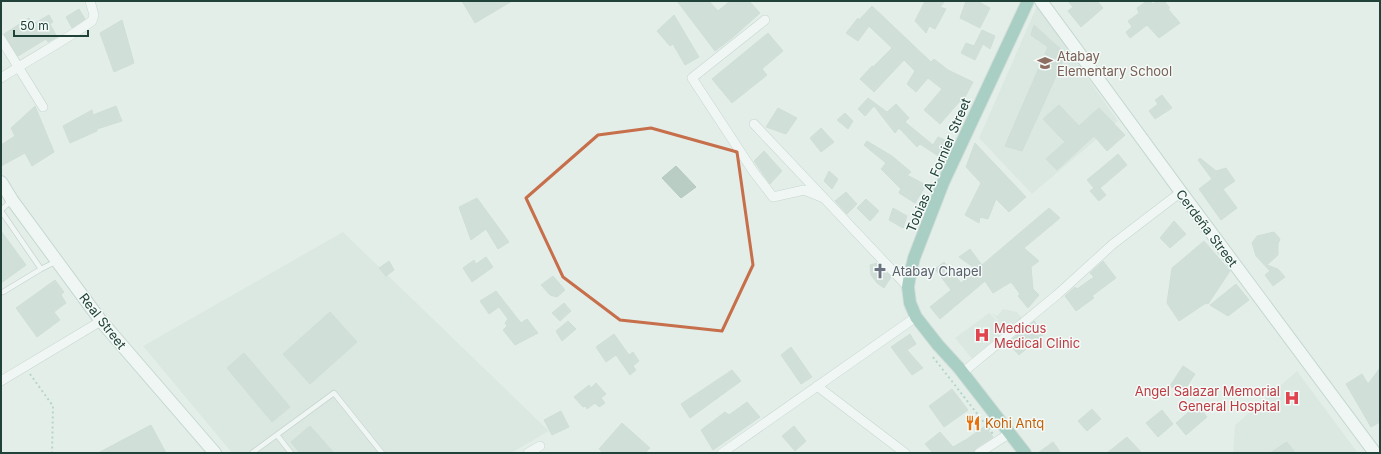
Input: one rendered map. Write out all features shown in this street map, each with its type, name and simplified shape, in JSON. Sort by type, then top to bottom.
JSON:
[{"type":"main road","name":"Tobias A. Fornier Street","points":[[1025,453],[916,316],[910,303],[908,287],[914,258],[943,183],[1028,1]]},
{"type":"main road","name":"Cerdeña Street","points":[[1042,1],[1181,192],[1375,453]]},
{"type":"main road","name":"Real Street","points":[[1,182],[12,200],[102,321],[215,453]]},
{"type":"street","points":[[1,78],[17,67],[50,49],[92,21],[94,15],[90,1]]},
{"type":"street","points":[[765,20],[692,78],[753,171],[773,197],[804,190],[824,198]]},
{"type":"street","points":[[1,39],[17,67],[43,106]]},
{"type":"street","points":[[754,124],[908,287]]},
{"type":"street","points":[[962,373],[1058,294],[1114,244],[1181,192]]},
{"type":"street","points":[[722,453],[916,316]]},
{"type":"street","points":[[1,381],[102,321]]},
{"type":"street","points":[[817,386],[905,453]]},
{"type":"street","points":[[979,453],[1010,433]]},
{"type":"street","points":[[528,453],[540,446]]},
{"type":"lane","points":[[12,200],[1,211],[41,269]]},
{"type":"lane","points":[[3,292],[58,260]]},
{"type":"lane","points":[[252,453],[334,393],[381,453]]},
{"type":"lane","points":[[277,435],[291,453]]},
{"type":"path","points":[[930,354],[999,440]]},
{"type":"path","points":[[25,367],[53,406],[52,453]]},
{"type":"highlighted area","points":[[651,128],[737,152],[753,265],[722,331],[620,320],[563,277],[526,198],[598,135]]},
{"type":"shaded area","name":"Atabay Elementary School","points":[[1037,6],[1118,121],[1032,194],[979,138]]},
{"type":"shaded area","points":[[343,232],[549,431],[511,453],[232,453],[143,346]]},
{"type":"shaded area","name":"Medicus Medical Clinic","points":[[1003,309],[1017,312],[1023,319],[973,360],[955,338],[989,313],[1003,326],[991,312],[997,316]]},
{"type":"shaded area","name":"Angel Salazar Memorial General Hospital","points":[[1297,371],[1358,453],[1233,453],[1235,425]]},
{"type":"building","points":[[462,1],[512,1],[475,23]]},
{"type":"building","points":[[677,1],[709,1],[718,11],[730,1],[749,1],[760,13],[715,51]]},
{"type":"building","points":[[925,1],[945,1],[940,7],[946,9],[935,29],[929,26],[926,33],[915,21]]},
{"type":"building","points":[[966,1],[977,1],[990,8],[980,28],[960,18]]},
{"type":"building","points":[[1068,1],[1097,1],[1103,8],[1081,27],[1068,11],[1073,7]]},
{"type":"building","points":[[1147,1],[1150,1],[1153,4],[1157,1],[1164,1],[1170,8],[1168,9],[1180,23],[1159,38],[1147,25],[1130,38],[1126,32],[1132,27],[1128,21],[1139,13],[1137,8]]},
{"type":"building","points":[[872,6],[931,62],[934,59],[948,70],[973,82],[962,103],[960,101],[940,124],[924,110],[942,89],[928,78],[916,92],[907,84],[915,71],[904,60],[874,92],[860,79],[892,48],[869,26],[858,41],[846,33],[858,18],[859,20]]},
{"type":"building","points":[[79,9],[85,19],[72,28],[66,17]]},
{"type":"building","points":[[49,15],[53,22],[50,24],[57,37],[48,42],[46,39],[18,56],[4,34],[29,18],[33,24]]},
{"type":"building","points":[[674,15],[699,57],[685,65],[673,44],[670,46],[657,31]]},
{"type":"building","points":[[122,20],[134,63],[114,72],[100,33]]},
{"type":"building","points":[[1034,25],[1066,54],[1022,151],[1005,146],[1048,47],[1031,35]]},
{"type":"building","points":[[982,30],[995,36],[990,49],[983,44],[975,60],[961,53],[966,43],[974,46]]},
{"type":"building","points":[[768,33],[783,51],[762,69],[767,75],[732,103],[712,79]]},
{"type":"building","points":[[1162,95],[1172,108],[1155,119],[1149,111],[1158,104],[1155,100]]},
{"type":"building","points":[[868,98],[887,112],[896,104],[909,118],[905,122],[933,145],[938,137],[951,143],[943,159],[920,144],[917,147],[899,128],[895,133],[874,106],[865,116],[858,109]]},
{"type":"building","points":[[1059,105],[1079,126],[1099,108],[1125,135],[1107,151],[1094,136],[1057,170],[1046,159],[1065,142],[1043,119]]},
{"type":"building","points":[[35,106],[54,152],[32,166],[25,153],[1,166],[1,145],[15,136],[11,128]]},
{"type":"building","points":[[116,106],[122,121],[97,129],[97,131],[70,143],[63,126],[92,110],[93,115]]},
{"type":"building","points":[[778,108],[797,118],[786,134],[766,127]]},
{"type":"building","points":[[845,113],[853,121],[848,129],[837,120]]},
{"type":"building","points":[[821,128],[834,142],[821,152],[810,138]]},
{"type":"building","points":[[867,141],[892,156],[911,172],[907,175],[926,185],[915,203],[899,193],[902,186],[900,188],[881,169],[886,163],[864,145]]},
{"type":"building","points":[[975,143],[1026,197],[1009,212],[996,199],[988,219],[980,217],[979,223],[965,215],[981,183],[966,167]]},
{"type":"building","points":[[764,151],[782,171],[770,184],[754,161]]},
{"type":"building","points":[[1118,154],[1127,165],[1100,188],[1106,195],[1099,201],[1090,191],[1094,188],[1087,180]]},
{"type":"building","points":[[1200,158],[1216,171],[1226,168],[1235,181],[1223,189],[1237,208],[1221,220],[1199,189],[1212,179],[1198,160]]},
{"type":"building","points":[[676,166],[696,187],[681,198],[662,178]]},
{"type":"building","points":[[829,171],[838,179],[832,189],[824,181]]},
{"type":"building","points":[[846,192],[857,204],[847,214],[835,201]]},
{"type":"building","points":[[477,198],[509,242],[498,249],[486,229],[471,240],[459,207]]},
{"type":"building","points":[[866,199],[879,211],[870,221],[857,208]]},
{"type":"building","points":[[893,208],[907,216],[903,228],[889,220]]},
{"type":"building","points":[[1049,208],[1060,218],[1024,248],[1039,261],[1031,267],[1033,289],[1039,295],[1028,308],[1018,296],[1020,294],[1011,282],[993,293],[985,281],[940,319],[930,307],[951,290],[935,269],[944,262],[961,283],[977,270],[959,257],[970,249],[982,265]]},
{"type":"building","points":[[1174,221],[1186,234],[1170,248],[1160,238]]},
{"type":"building","points":[[1,231],[26,265],[1,283]]},
{"type":"building","points":[[1274,232],[1280,239],[1278,244],[1278,255],[1267,265],[1278,269],[1285,277],[1273,286],[1265,275],[1270,271],[1256,256],[1252,243],[1257,236]]},
{"type":"building","points":[[1204,241],[1230,271],[1208,304],[1206,303],[1179,321],[1167,303],[1172,268]]},
{"type":"building","points":[[486,257],[493,267],[472,282],[463,268],[474,260],[476,264]]},
{"type":"building","points":[[389,261],[394,270],[386,276],[379,268]]},
{"type":"building","points":[[1103,261],[1116,278],[1092,296],[1094,298],[1076,311],[1065,296],[1075,287],[1077,289],[1094,277],[1090,273]]},
{"type":"building","name":"Atabay Chapel","points":[[877,263],[891,277],[884,288],[877,283],[871,275],[870,265]]},
{"type":"building","points":[[553,276],[565,290],[557,297],[550,295],[541,285]]},
{"type":"building","points":[[55,280],[64,292],[61,295],[66,303],[54,312],[60,320],[37,337],[16,308]]},
{"type":"building","points":[[1236,284],[1249,300],[1228,316],[1210,305]]},
{"type":"building","points":[[496,291],[521,323],[527,319],[538,333],[515,345],[503,330],[507,326],[505,323],[508,319],[499,307],[489,314],[480,301]]},
{"type":"building","points":[[564,303],[571,311],[560,321],[552,313]]},
{"type":"building","points":[[330,312],[357,342],[310,384],[283,354]]},
{"type":"building","points":[[568,321],[576,329],[562,341],[556,331]]},
{"type":"building","points":[[1034,321],[1045,333],[1019,355],[1008,343]]},
{"type":"building","points":[[614,334],[629,355],[633,352],[639,361],[633,366],[636,370],[630,375],[616,355],[606,362],[596,347]]},
{"type":"building","points":[[910,334],[916,344],[907,350],[923,368],[912,375],[891,347]]},
{"type":"building","points":[[791,347],[812,377],[801,384],[781,355]]},
{"type":"building","points":[[244,353],[290,407],[272,422],[227,368]]},
{"type":"building","points":[[1183,366],[1195,374],[1182,394],[1170,386]]},
{"type":"building","points":[[1380,368],[1380,422],[1371,427],[1346,384],[1362,374],[1368,384]]},
{"type":"building","points":[[732,370],[741,381],[690,418],[681,404]]},
{"type":"building","points":[[596,383],[606,394],[601,398],[605,403],[599,407],[595,403],[587,409],[586,406],[583,407],[574,397],[589,385],[591,388]]},
{"type":"building","points":[[952,389],[968,410],[944,427],[929,406]]},
{"type":"building","points":[[747,402],[760,417],[713,450],[701,430],[725,412],[729,415]]},
{"type":"building","points":[[1197,405],[1207,417],[1186,435],[1176,423]]},
{"type":"building","points":[[1092,409],[1101,419],[1087,431],[1078,421]]},
{"type":"building","points":[[1162,410],[1173,424],[1158,437],[1146,423]]},
{"type":"building","points":[[561,411],[569,427],[552,435],[544,420]]},
{"type":"building","points":[[622,423],[650,448],[645,453],[603,453],[599,449]]},
{"type":"building","points":[[151,425],[166,453],[98,453]]},
{"type":"building","points":[[310,426],[334,453],[300,453],[291,442]]},
{"type":"building","points":[[794,426],[806,441],[795,451],[782,436]]},
{"type":"building","points":[[985,426],[993,437],[976,448],[973,453],[933,453],[925,444],[940,432],[953,447]]},
{"type":"building","points":[[1127,437],[1142,453],[1107,453]]},
{"type":"building","points":[[1053,442],[1061,453],[1038,453]]},
{"type":"building","points":[[1287,442],[1295,453],[1270,453]]},
{"type":"place","name":"Atabay Elementary School","points":[[1045,63]]},
{"type":"place","name":"Atabay Chapel","points":[[880,271]]},
{"type":"place","name":"Medicus Medical Clinic","points":[[982,335]]},
{"type":"place","name":"Angel Salazar Memorial General Hospital","points":[[1292,398]]},
{"type":"place","name":"Kohi Antq","points":[[973,423]]}]
